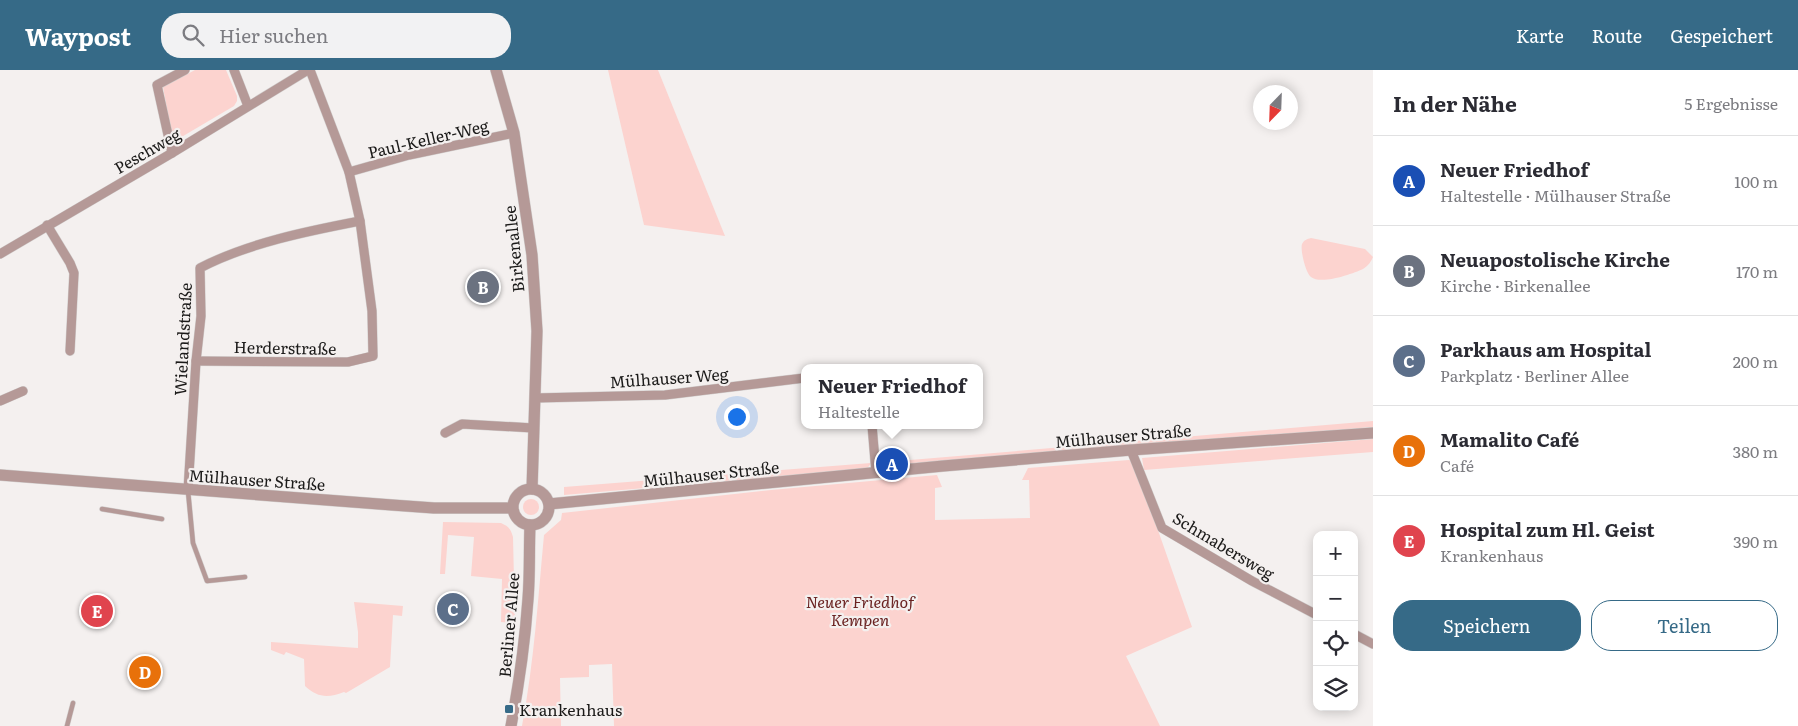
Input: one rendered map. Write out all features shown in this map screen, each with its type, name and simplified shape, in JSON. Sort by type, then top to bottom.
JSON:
[{"type":"street","points":[[172,153],[157,85],[185,70]]},
{"type":"street","points":[[234,70],[248,106]]},
{"type":"street","points":[[309,70],[349,172],[360,221]]},
{"type":"street","name":"Peschweg","points":[[0,254],[309,70]]},
{"type":"street","name":"Birkenallee","points":[[496,70],[514,133],[532,255],[537,331],[532,488]]},
{"type":"street","name":"Paul-Keller-Weg","points":[[349,172],[409,155],[514,133]]},
{"type":"street","name":"Herderstraße","points":[[196,361],[348,362],[373,356],[372,311],[360,221]]},
{"type":"street","name":"Wielandstraße","points":[[188,490],[196,361],[201,316],[200,268],[213,261],[267,242],[360,221]]},
{"type":"street","points":[[47,225],[70,262],[74,273],[70,351]]},
{"type":"street","name":"Mülhauser Weg","points":[[535,398],[665,395],[801,378]]},
{"type":"street","points":[[0,401],[23,391]]},
{"type":"street","points":[[445,433],[462,424],[533,428]]},
{"type":"street","points":[[872,429],[876,472]]},
{"type":"street","name":"Mülhauser Straße","points":[[549,504],[876,472],[1131,450],[1373,433]]},
{"type":"street","name":"Schmabersweg","points":[[1131,450],[1162,528],[1252,581],[1313,613]]},
{"type":"street","name":"Mülhauser Straße","points":[[0,475],[434,508],[512,508]]},
{"type":"street","points":[[532,488],[543,493],[549,504],[547,515],[544,519],[540,523],[530,525],[516,518],[512,508],[516,496],[526,489],[532,488]]},
{"type":"street","name":"Berliner Allee","points":[[511,726],[520,682],[526,624],[530,566],[530,525]]},
{"type":"street","points":[[1358,636],[1373,644]]},
{"type":"lane","points":[[188,490],[192,543],[207,581],[245,577]]},
{"type":"lane","points":[[102,509],[162,518]]},
{"type":"lane","points":[[67,726],[73,703]]},
{"type":"green space","points":[[195,70],[226,70],[237,96],[237,101],[234,106],[173,142],[163,87]]},
{"type":"green space","points":[[608,70],[658,70],[725,236],[644,225]]},
{"type":"green space","points":[[1311,238],[1365,249],[1373,257],[1366,267],[1358,271],[1337,278],[1316,279],[1311,277],[1307,271],[1302,251],[1302,244]]},
{"type":"green space","points":[[1373,421],[1373,427],[893,466],[886,462]]},
{"type":"green space","points":[[1373,439],[1373,452],[1144,470],[1142,458]]},
{"type":"green space","name":"Neuer Friedhof Kempen","points":[[1129,460],[1134,462],[1192,627],[1126,656],[1160,726],[614,726],[612,664],[589,665],[589,677],[560,678],[561,726],[522,726],[533,655],[544,535],[561,520],[562,513],[771,490],[937,475],[942,487],[935,488],[935,520],[1030,518],[1029,480],[1022,480],[1028,468]]},
{"type":"green space","points":[[871,463],[867,469],[564,495],[564,487]]},
{"type":"green space","points":[[528,499],[534,499],[539,504],[537,513],[528,515],[523,510],[523,504]]},
{"type":"green space","points":[[443,522],[501,523],[510,530],[513,537],[515,623],[501,622],[502,579],[471,576],[474,537],[448,535],[445,574],[440,574]]},
{"type":"green space","points":[[354,602],[403,606],[402,616],[393,615],[390,667],[346,693],[323,696],[314,693],[305,686],[304,659],[286,652],[284,655],[271,650],[271,642],[358,648]]},
{"type":"place","name":"Neuapostolische Kirche","points":[[483,287]]},
{"type":"place","name":"Neuer Friedhof","points":[[892,464]]},
{"type":"place","name":"Parkhaus am Hospital","points":[[453,609]]},
{"type":"place","name":"Hospital zum Hl. Geist","points":[[97,611]]},
{"type":"place","name":"Mamalito Café","points":[[145,672]]},
{"type":"place","name":"Krankenhaus","points":[[509,709]]}]
